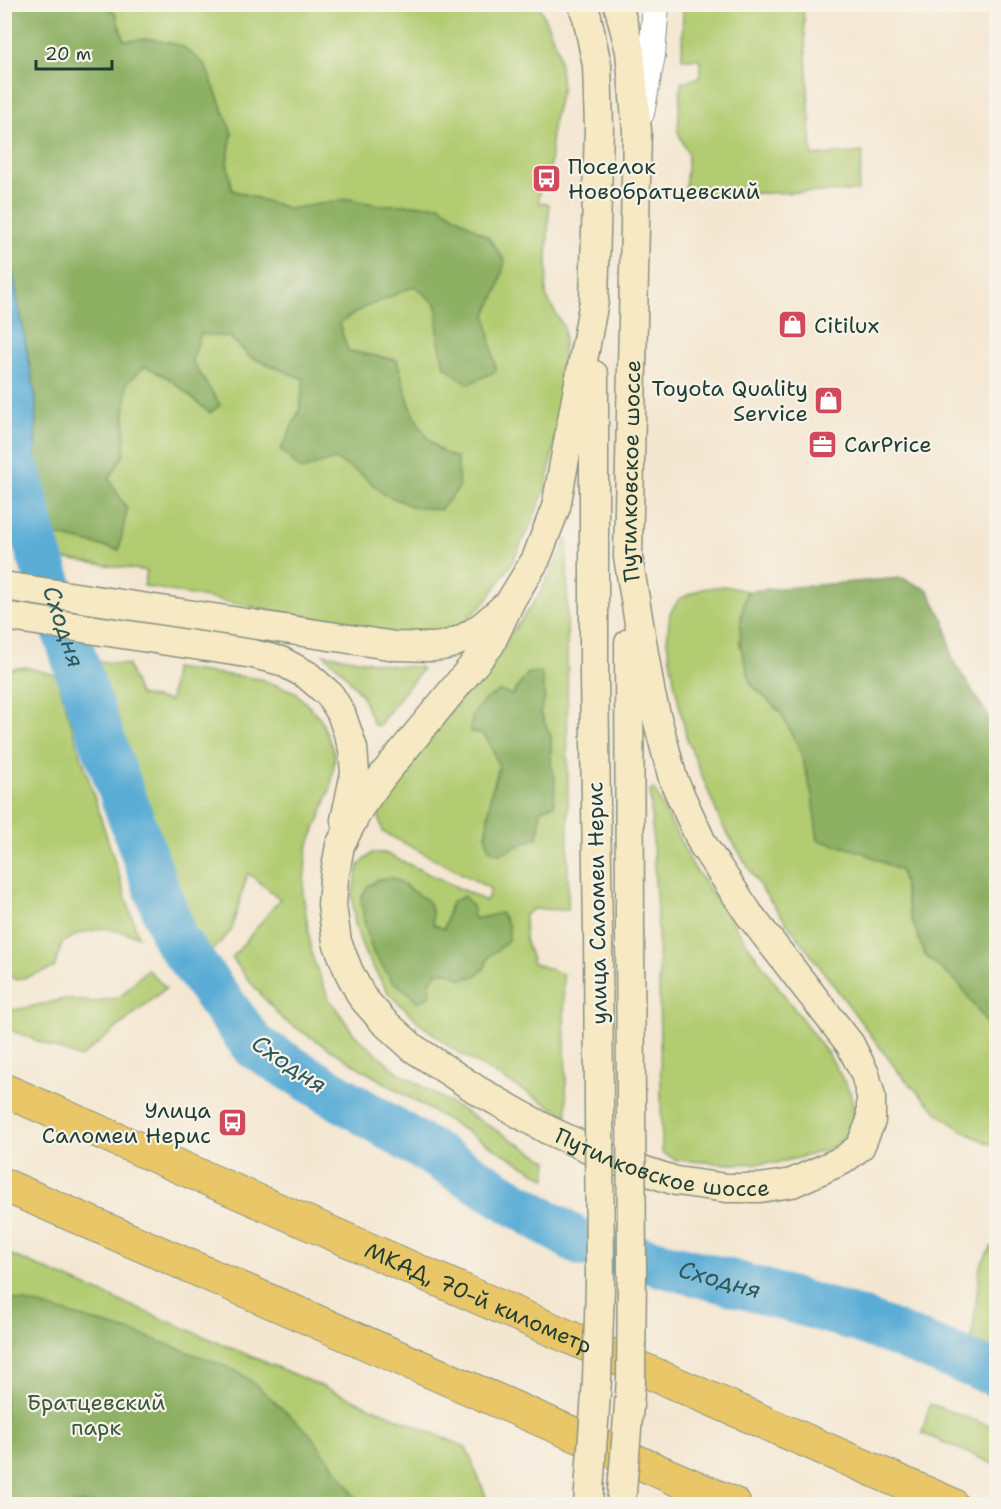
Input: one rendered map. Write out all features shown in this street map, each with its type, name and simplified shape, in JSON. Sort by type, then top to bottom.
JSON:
[{"type":"highway","name":"МКАД, 70-й километр","points":[[4,1090],[951,1504]]},
{"type":"highway","points":[[4,1185],[734,1504]]},
{"type":"main road","name":"Путилковское шоссе","points":[[582,4],[597,65],[598,159],[594,301],[556,507],[536,559],[511,600],[490,645],[384,774],[360,807],[340,845],[332,905],[337,942],[362,997],[383,1021],[413,1047],[477,1090],[548,1130],[621,1163],[676,1181],[726,1188],[760,1188],[792,1183],[843,1160],[860,1147],[871,1121],[871,1096],[865,1074],[850,1044],[749,914],[703,845],[673,779],[651,695],[628,557],[637,131],[630,51],[618,4]]},
{"type":"main road","name":"улица Саломеи Нерис","points":[[588,1504],[596,1391],[600,1285],[594,677],[594,301]]},
{"type":"main road","name":"улица Саломеи Нерис","points":[[621,1504],[631,1380],[632,1255],[628,557]]},
{"type":"main road","points":[[4,586],[395,646],[435,647],[458,641],[485,625],[511,600]]},
{"type":"main road","points":[[4,616],[253,654],[282,661],[307,675],[330,695],[341,713],[353,748],[355,773],[340,845]]},
{"type":"street","points":[[637,131],[652,55],[656,4]]},
{"type":"green space","points":[[5,5],[106,5],[115,13],[124,40],[153,39],[182,46],[205,65],[232,133],[227,162],[232,190],[290,209],[349,199],[379,205],[439,205],[489,238],[505,261],[498,289],[486,315],[496,371],[469,384],[445,367],[438,338],[437,305],[415,286],[363,308],[339,323],[348,351],[397,360],[416,420],[430,441],[446,454],[457,458],[459,488],[440,510],[411,506],[384,494],[361,474],[335,459],[301,470],[281,450],[300,409],[304,379],[250,357],[230,337],[201,334],[192,361],[220,405],[210,413],[170,379],[145,366],[127,383],[124,454],[109,479],[127,509],[119,550],[51,534],[35,472],[36,399],[13,275],[5,262]]},
{"type":"green space","points":[[106,5],[539,5],[558,50],[562,87],[552,128],[550,169],[540,170],[539,203],[549,204],[546,296],[564,328],[562,406],[546,487],[531,523],[512,563],[484,604],[461,624],[433,633],[403,635],[144,586],[147,571],[58,558],[51,534],[119,550],[126,509],[109,479],[124,454],[127,383],[145,366],[170,379],[210,413],[220,405],[192,361],[200,334],[230,337],[250,357],[304,379],[300,409],[281,450],[335,459],[361,474],[384,494],[457,459],[440,450],[430,441],[416,420],[397,360],[348,351],[339,323],[363,308],[415,286],[437,305],[438,338],[496,371],[485,315],[498,289],[439,205],[379,205],[349,199],[290,209],[232,190],[227,162],[232,133],[205,65],[153,39],[124,40],[115,13]]},
{"type":"green space","points":[[683,5],[803,5],[812,156],[863,152],[858,191],[685,195],[688,154],[678,132],[681,83],[700,77],[700,59],[682,59]]},
{"type":"green space","points":[[4,492],[16,537],[5,534]]},
{"type":"green space","points":[[567,539],[568,910],[533,909],[525,915],[525,939],[533,963],[563,974],[567,1116],[454,1050],[422,1025],[389,994],[365,954],[355,925],[352,895],[359,865],[372,853],[385,853],[486,901],[491,889],[383,832],[379,809],[389,789],[486,667],[538,597]],"holes":[[[528,673],[545,699],[540,712],[551,737],[551,764],[555,778],[541,809],[538,837],[489,849],[486,836],[491,794],[499,767],[491,745],[483,734]],[[405,884],[413,894],[426,899],[432,911],[432,924],[444,929],[451,903],[474,919],[500,948],[489,956],[484,969],[461,979],[450,972],[437,972],[430,982],[429,996],[418,1002],[393,982]]]},
{"type":"green space","points":[[902,578],[928,590],[945,623],[953,661],[996,728],[996,1043],[984,1019],[959,984],[925,955],[910,915],[901,871],[862,852],[818,840],[812,795],[801,752],[781,713],[751,684],[740,644],[741,616],[747,591]]},
{"type":"green space","points":[[724,586],[747,591],[741,616],[751,684],[781,713],[801,752],[812,795],[818,840],[862,852],[901,871],[910,915],[925,955],[959,984],[984,1019],[996,1043],[996,1146],[965,1132],[939,1114],[900,1074],[763,891],[721,823],[687,739],[667,641],[670,613],[679,599],[702,589]]},
{"type":"green space","points":[[324,654],[422,669],[378,726],[374,725],[362,696],[343,672]]},
{"type":"green space","points":[[98,661],[128,665],[139,695],[170,701],[174,668],[260,679],[295,692],[321,719],[335,755],[331,786],[307,849],[303,894],[312,956],[328,997],[354,1034],[398,1072],[548,1161],[546,1179],[282,1019],[232,958],[280,899],[248,873],[231,931],[208,955],[189,920],[168,864]]},
{"type":"green space","points":[[25,667],[56,675],[138,936],[105,928],[80,933],[62,943],[54,968],[17,980],[4,974],[4,670]]},
{"type":"green space","points":[[541,672],[545,699],[540,712],[551,737],[551,764],[555,778],[554,805],[541,810],[538,837],[500,854],[489,849],[486,836],[491,794],[499,767],[491,745],[483,734],[470,732],[472,718],[478,707],[487,699],[500,691],[513,695],[528,673]]},
{"type":"green space","points":[[654,789],[693,866],[830,1057],[850,1092],[854,1111],[851,1124],[845,1136],[832,1147],[776,1163],[731,1164],[677,1160],[662,1153],[658,932],[650,791]]},
{"type":"green space","points":[[393,878],[426,899],[432,911],[433,924],[444,929],[451,903],[464,896],[472,906],[474,919],[501,913],[509,926],[509,939],[489,956],[484,969],[474,977],[461,979],[450,972],[437,972],[430,982],[430,996],[418,1002],[393,982],[373,953],[364,921],[361,898],[368,886],[379,879]]},
{"type":"green space","points":[[147,969],[166,988],[80,1058],[5,1028],[5,1005],[15,1010],[65,999],[92,1002],[120,997]]},
{"type":"green space","points":[[991,1247],[996,1255],[996,1356],[971,1347],[980,1266]]},
{"type":"green space","name":"Братцевский парк","points":[[4,1252],[466,1447],[489,1504],[5,1504]]},
{"type":"green space","name":"Братцевский парк","points":[[5,1297],[142,1335],[240,1373],[309,1433],[346,1482],[359,1504],[5,1504]]},
{"type":"green space","points":[[930,1404],[996,1428],[996,1465],[922,1433]]},
{"type":"water","points":[[4,262],[13,275],[36,399],[35,472],[51,534],[16,537],[5,492]]},
{"type":"waterway","name":"Сходня","points":[[19,474],[33,535],[90,706],[175,939],[254,1046],[581,1243],[733,1283],[860,1320],[996,1374]]},
{"type":"place","name":"Поселок Новобратцевский","points":[[547,179]]},
{"type":"place","name":"Citilux","points":[[793,325]]},
{"type":"place","name":"Toyota Quality Service","points":[[829,401]]},
{"type":"place","name":"CarPrice","points":[[823,444]]},
{"type":"place","name":"Улица Саломеи Нерис","points":[[232,1123]]}]
